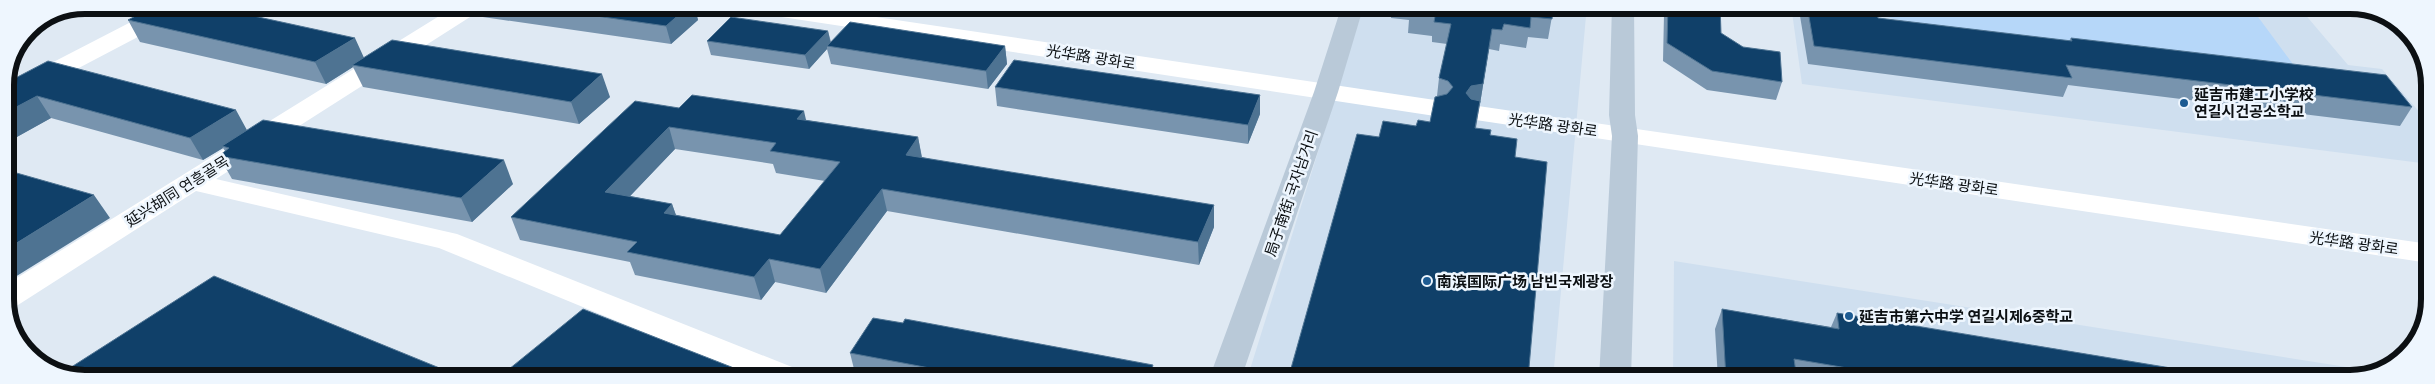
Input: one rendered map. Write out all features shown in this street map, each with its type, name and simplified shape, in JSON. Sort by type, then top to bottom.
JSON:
[{"type":"main road","name":"局子南街 국자남거리","points":[[1228,370],[1326,92],[1350,14]]},
{"type":"main road","points":[[1615,370],[1625,136],[1622,115],[1623,14]]},
{"type":"street","points":[[14,92],[164,14]]},
{"type":"street","name":"延兴胡同 연흥골목","points":[[14,294],[459,14]]},
{"type":"street","name":"光华路 광화로","points":[[808,14],[1434,108]]},
{"type":"street","name":"光华路 광화로","points":[[1478,114],[2421,253]]},
{"type":"street","points":[[192,182],[447,242],[770,370]]},
{"type":"shaded area","points":[[1361,14],[1586,14],[1554,370],[1250,370]]},
{"type":"shaded area","name":"延吉市建工小学校 연길시건공소학교","points":[[1792,14],[2305,14],[2348,65],[2382,69],[2421,114],[2421,163],[1802,84]]},
{"type":"shaded area","points":[[1874,14],[2256,14],[2301,75],[1915,24]]},
{"type":"shaded area","name":"延吉市第六中学 연길시제6중학교","points":[[1674,261],[2361,369],[2350,370],[1673,370]]},
{"type":"building","points":[[139,14],[244,14],[355,38],[315,62],[128,20]]},
{"type":"building","points":[[582,14],[680,14],[666,26]]},
{"type":"building","name":"南滨国际广场 남빈국제광장","points":[[1418,14],[1553,14],[1552,19],[1531,17],[1530,28],[1504,24],[1502,30],[1492,29],[1483,84],[1471,86],[1466,93],[1471,99],[1480,101],[1475,128],[1491,130],[1490,135],[1517,139],[1515,157],[1547,162],[1529,370],[1291,370],[1357,134],[1379,137],[1383,121],[1416,126],[1418,120],[1430,122],[1435,97],[1447,94],[1453,87],[1448,81],[1439,78],[1451,24],[1434,22],[1435,16]]},
{"type":"building","points":[[1668,14],[1720,14],[1721,33],[1743,47],[1780,52],[1782,82],[1712,71],[1667,43]]},
{"type":"building","points":[[1809,14],[1877,14],[1878,18],[2072,41],[2071,38],[2386,75],[2412,107],[2066,65],[2072,78],[1814,46]]},
{"type":"building","points":[[731,17],[828,31],[805,55],[707,41]]},
{"type":"building","points":[[850,22],[1005,46],[986,71],[827,46]]},
{"type":"building","points":[[392,40],[602,74],[571,102],[352,65]]},
{"type":"building","points":[[1014,60],[1260,95],[1248,125],[995,87]]},
{"type":"building","points":[[48,61],[236,110],[190,138],[37,96],[14,108],[14,79]]},
{"type":"building","points":[[692,95],[804,111],[797,119],[918,137],[906,155],[1214,205],[1198,242],[882,189],[820,269],[769,259],[754,277],[627,252],[637,242],[511,217],[635,101],[679,108]],"holes":[[[669,127],[776,143],[770,151],[840,162],[780,235],[664,213],[672,204],[605,192]]]},
{"type":"building","points":[[263,120],[504,160],[461,198],[219,156],[229,148],[222,146]]},
{"type":"building","points":[[14,172],[94,195],[14,245]]},
{"type":"building","points":[[214,276],[444,370],[76,370],[69,368]]},
{"type":"building","points":[[583,309],[739,370],[508,370]]},
{"type":"building","points":[[1722,309],[1839,329],[1837,313],[2178,370],[1859,370],[1794,359],[1796,370],[1725,370]]},
{"type":"building","points":[[873,318],[903,323],[905,319],[1153,365],[1151,370],[940,370],[850,353]]},
{"type":"place","name":"延吉市建工小学校 연길시건공소학교","points":[[2184,103]]},
{"type":"place","name":"南滨国际广场 남빈국제광장","points":[[1427,281]]},
{"type":"place","name":"延吉市第六中学 연길시제6중학교","points":[[1849,316]]}]
